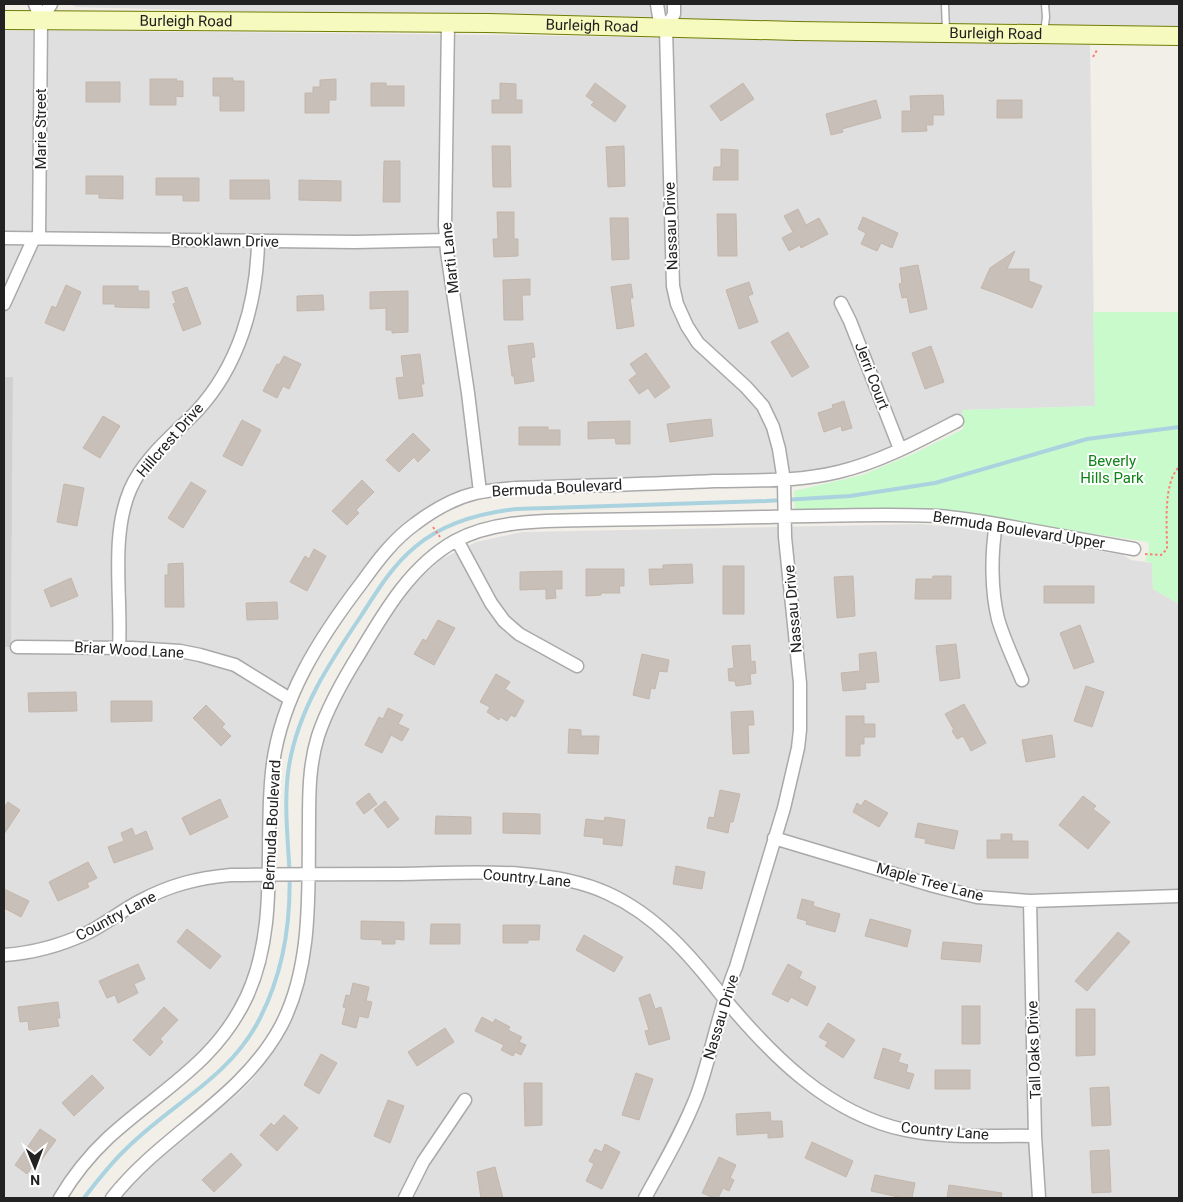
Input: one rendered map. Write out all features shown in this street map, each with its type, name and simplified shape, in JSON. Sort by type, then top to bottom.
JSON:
[{"type":"street","points":[[38,12],[51,4]]},
{"type":"street","name":"Nassau Drive","points":[[645,1198],[680,1134],[696,1096],[794,768],[800,730],[800,683],[784,513],[784,488],[779,449],[773,427],[763,406],[746,387],[698,343],[687,326],[677,304],[672,266],[666,29],[659,17],[657,4]]},
{"type":"street","name":"Nassau Drive","points":[[666,29],[674,14],[674,4]]},
{"type":"street","name":"Burleigh Road","points":[[4,20],[38,12],[635,26],[666,29],[1179,36]]},
{"type":"street","name":"Marie Street","points":[[4,304],[36,238],[38,12]]},
{"type":"street","name":"Marti Lane","points":[[448,23],[446,240],[480,492]]},
{"type":"street","name":"Brooklawn Drive","points":[[4,238],[258,241],[446,240]]},
{"type":"street","name":"Hillcrest Drive","points":[[119,648],[119,539],[122,512],[130,489],[142,470],[159,449],[198,410],[212,392],[236,353],[250,307],[258,260],[258,241]]},
{"type":"street","name":"Jerri Court","points":[[841,303],[850,321],[900,450]]},
{"type":"street","name":"Bermuda Boulevard","points":[[60,1198],[91,1154],[123,1124],[195,1067],[228,1029],[247,996],[264,940],[275,874],[272,773],[276,742],[290,699],[329,629],[350,598],[392,544],[414,524],[439,509],[480,492],[526,488],[733,481],[784,488],[863,465],[900,450],[956,421]]},
{"type":"street","points":[[112,1198],[141,1166],[226,1095],[245,1076],[274,1038],[283,1022],[299,978],[304,950],[302,875],[311,766],[317,740],[326,714],[348,672],[398,592],[417,570],[438,552],[458,540],[475,532],[502,526],[533,523],[784,513]]},
{"type":"street","name":"Bermuda Boulevard Upper","points":[[784,513],[937,516],[996,524],[1134,548]]},
{"type":"street","points":[[996,524],[993,543],[994,587],[997,611],[1001,629],[1022,680]]},
{"type":"street","points":[[458,540],[491,603],[504,621],[519,634],[577,666]]},
{"type":"street","name":"Briar Wood Lane","points":[[17,647],[119,648],[180,651],[219,659],[251,674],[290,699]]},
{"type":"street","name":"Maple Tree Lane","points":[[774,838],[934,886],[978,897],[1030,901],[1179,896]]},
{"type":"street","name":"Country Lane","points":[[4,955],[35,951],[69,941],[101,926],[140,901],[194,879],[231,875],[275,874],[467,873],[561,879],[582,883],[610,894],[645,915],[682,948],[724,998],[794,1071],[848,1110],[888,1126],[907,1130],[962,1136],[1035,1136]]},
{"type":"street","name":"Tall Oaks Drive","points":[[1030,901],[1038,1198]]},
{"type":"street","points":[[405,1198],[423,1162],[465,1100]]},
{"type":"lane","points":[[945,4],[946,34]]},
{"type":"lane","points":[[1043,34],[1046,17],[1045,4]]},
{"type":"path","points":[[1134,548],[1147,554],[1160,556],[1167,548],[1169,487],[1173,473],[1179,467]]},
{"type":"path","points":[[430,523],[443,542]]},
{"type":"shaded area","points":[[69,4],[1179,4],[1179,28],[539,19],[76,7]]},
{"type":"shaded area","points":[[4,30],[508,35],[1090,45],[1095,406],[963,410],[963,416],[868,462],[814,474],[519,486],[417,517],[293,686],[264,815],[262,907],[258,938],[237,1005],[209,1045],[61,1186],[53,1198],[4,1198],[4,647],[11,647],[13,377],[4,377]]},
{"type":"shaded area","points":[[4,377],[13,377],[11,647],[4,647]]},
{"type":"shaded area","points":[[921,524],[962,528],[1123,555],[1131,560],[1152,563],[1153,589],[1179,604],[1179,1198],[120,1198],[147,1169],[239,1093],[252,1080],[288,1025],[295,1009],[314,789],[321,743],[331,716],[349,683],[393,613],[414,584],[442,559],[476,542],[522,532]]},
{"type":"green space","name":"Beverly Hills Park","points":[[1093,312],[1179,312],[1179,604],[1153,589],[1152,563],[1145,561],[1149,549],[1148,542],[986,517],[795,513],[794,491],[862,475],[913,454],[963,429],[962,410],[1095,406]]},
{"type":"building","points":[[213,78],[233,78],[233,81],[244,81],[244,111],[220,111],[220,96],[213,96]]},
{"type":"building","points":[[150,79],[177,79],[176,81],[183,81],[183,97],[176,96],[176,105],[150,105]]},
{"type":"building","points":[[336,79],[336,100],[329,100],[329,113],[305,113],[305,93],[313,93],[313,87],[320,87],[320,80]]},
{"type":"building","points":[[86,82],[120,82],[120,102],[86,102]]},
{"type":"building","points":[[371,83],[386,83],[386,86],[404,86],[404,106],[371,106]]},
{"type":"building","points":[[500,83],[516,84],[516,100],[522,100],[522,113],[492,113],[492,100],[500,100]]},
{"type":"building","points":[[595,83],[626,106],[615,122],[591,105],[594,102],[586,96]]},
{"type":"building","points":[[743,83],[754,99],[721,121],[710,106]]},
{"type":"building","points":[[943,95],[944,115],[933,115],[933,125],[926,125],[927,131],[902,132],[902,111],[911,111],[910,96]]},
{"type":"building","points":[[876,100],[881,118],[842,129],[843,132],[831,135],[826,114]]},
{"type":"building","points":[[997,100],[1022,100],[1022,118],[997,118]]},
{"type":"building","points":[[492,146],[510,146],[511,187],[493,187]]},
{"type":"building","points":[[624,146],[625,186],[608,187],[606,147]]},
{"type":"building","points":[[721,149],[738,150],[738,180],[713,180],[714,167],[721,167]]},
{"type":"building","points":[[384,161],[400,161],[400,202],[383,202]]},
{"type":"building","points":[[86,176],[123,176],[123,199],[99,198],[99,194],[86,194]]},
{"type":"building","points":[[156,178],[199,178],[199,201],[183,201],[183,195],[156,195]]},
{"type":"building","points":[[230,180],[269,180],[270,199],[230,199]]},
{"type":"building","points":[[299,180],[341,181],[341,201],[299,200]]},
{"type":"building","points":[[798,209],[806,225],[819,218],[828,234],[801,248],[800,245],[789,251],[782,238],[793,232],[784,216]]},
{"type":"building","points":[[497,212],[514,212],[514,239],[518,239],[518,256],[494,257],[493,239],[498,239]]},
{"type":"building","points":[[717,214],[736,214],[737,256],[718,256]]},
{"type":"building","points":[[863,217],[898,233],[892,248],[881,243],[877,251],[861,244],[866,233],[858,229]]},
{"type":"building","points":[[610,218],[628,218],[629,259],[612,260]]},
{"type":"building","points":[[1015,251],[1007,269],[1029,269],[1029,281],[1042,286],[1032,308],[981,288],[990,268]]},
{"type":"building","points":[[918,265],[927,309],[910,313],[907,297],[902,298],[899,284],[902,283],[900,268]]},
{"type":"building","points":[[530,279],[530,295],[522,295],[523,320],[504,320],[503,280]]},
{"type":"building","points":[[749,282],[753,294],[748,296],[758,322],[739,329],[726,290]]},
{"type":"building","points":[[631,284],[633,298],[630,298],[634,326],[617,329],[611,287]]},
{"type":"building","points":[[66,285],[81,292],[64,331],[45,323],[52,306],[56,308]]},
{"type":"building","points":[[103,286],[138,286],[138,291],[149,291],[149,308],[115,307],[115,304],[103,304]]},
{"type":"building","points":[[187,287],[201,324],[183,331],[173,304],[176,303],[172,292]]},
{"type":"building","points":[[408,291],[408,332],[392,333],[392,330],[386,330],[386,308],[370,309],[370,292]]},
{"type":"building","points":[[323,295],[324,310],[297,311],[297,296]]},
{"type":"building","points":[[788,332],[809,367],[792,377],[771,342]]},
{"type":"building","points":[[533,343],[535,357],[531,358],[534,381],[515,384],[514,376],[512,376],[508,346]]},
{"type":"building","points":[[931,346],[944,382],[925,389],[912,353]]},
{"type":"building","points":[[646,353],[670,387],[655,398],[648,388],[639,394],[629,380],[637,374],[630,364]]},
{"type":"building","points":[[420,354],[424,384],[421,384],[423,396],[399,399],[396,378],[404,377],[401,356]]},
{"type":"building","points":[[284,356],[301,364],[289,389],[283,386],[277,398],[263,391],[277,364],[279,365]]},
{"type":"building","points":[[844,401],[852,428],[842,431],[841,426],[824,432],[818,413],[833,408],[832,405]]},
{"type":"building","points":[[103,416],[120,426],[100,458],[83,448]]},
{"type":"building","points":[[711,419],[713,436],[670,442],[667,424]]},
{"type":"building","points":[[242,420],[261,430],[242,466],[223,456]]},
{"type":"building","points":[[630,421],[630,444],[616,444],[615,438],[588,439],[588,422]]},
{"type":"building","points":[[519,427],[548,427],[548,430],[560,430],[560,445],[519,445]]},
{"type":"building","points":[[413,433],[430,450],[418,462],[414,457],[399,472],[386,460]]},
{"type":"building","points":[[362,480],[374,492],[356,510],[359,513],[347,525],[332,511]]},
{"type":"building","points":[[191,482],[206,491],[183,528],[168,518]]},
{"type":"building","points":[[64,484],[84,488],[77,526],[57,522]]},
{"type":"building","points":[[314,549],[326,556],[307,591],[290,582],[305,556],[309,559]]},
{"type":"building","points":[[183,563],[184,607],[165,607],[165,575],[168,575],[168,564]]},
{"type":"building","points":[[692,564],[693,583],[650,585],[649,569],[663,569],[663,565]]},
{"type":"building","points":[[723,566],[744,566],[744,614],[723,614]]},
{"type":"building","points":[[586,569],[624,569],[624,586],[619,586],[620,593],[601,593],[601,595],[586,596]]},
{"type":"building","points":[[562,571],[562,589],[555,589],[556,598],[546,599],[546,589],[520,590],[520,572]]},
{"type":"building","points":[[853,576],[855,616],[837,618],[834,577]]},
{"type":"building","points":[[933,576],[951,576],[951,599],[915,599],[916,579],[932,579]]},
{"type":"building","points":[[71,578],[78,596],[51,607],[44,590]]},
{"type":"building","points":[[1044,586],[1094,586],[1094,603],[1044,603]]},
{"type":"building","points":[[277,602],[278,619],[247,620],[246,603]]},
{"type":"building","points":[[438,620],[455,628],[434,665],[414,654],[423,639],[426,641]]},
{"type":"building","points":[[1080,625],[1094,662],[1074,669],[1060,633]]},
{"type":"building","points":[[956,644],[960,678],[940,681],[936,646]]},
{"type":"building","points":[[750,645],[751,662],[755,661],[756,673],[750,674],[751,684],[736,686],[735,681],[729,681],[728,669],[734,668],[732,646]]},
{"type":"building","points":[[876,652],[879,682],[865,683],[866,689],[843,691],[841,673],[860,671],[859,654]]},
{"type":"building","points":[[642,654],[669,660],[667,672],[659,671],[655,689],[651,688],[649,699],[633,695]]},
{"type":"building","points":[[496,674],[510,682],[505,689],[524,701],[515,717],[511,715],[507,721],[500,717],[499,720],[487,712],[490,707],[480,702]]},
{"type":"building","points":[[1086,686],[1104,692],[1092,727],[1074,721]]},
{"type":"building","points":[[76,692],[77,711],[29,712],[28,693]]},
{"type":"building","points":[[111,701],[152,701],[152,721],[111,722]]},
{"type":"building","points":[[964,704],[986,743],[971,751],[963,736],[957,739],[945,714]]},
{"type":"building","points":[[206,705],[225,724],[222,727],[231,736],[221,746],[193,718]]},
{"type":"building","points":[[388,708],[403,715],[398,724],[409,729],[402,741],[391,735],[382,753],[365,745],[379,717],[383,719]]},
{"type":"building","points":[[753,711],[754,725],[748,725],[749,753],[733,754],[731,712]]},
{"type":"building","points":[[846,716],[864,716],[864,724],[875,724],[875,737],[864,737],[864,744],[860,744],[860,756],[846,756]]},
{"type":"building","points":[[569,729],[581,730],[581,736],[599,736],[598,754],[568,753]]},
{"type":"building","points":[[1052,735],[1055,757],[1026,762],[1022,740]]},
{"type":"building","points":[[720,790],[740,794],[733,822],[730,822],[728,833],[707,828],[709,817],[714,818]]},
{"type":"building","points":[[369,793],[377,804],[364,814],[356,803]]},
{"type":"building","points":[[1083,796],[1096,806],[1093,809],[1110,822],[1088,849],[1059,825]]},
{"type":"building","points":[[220,799],[228,817],[190,835],[182,818]]},
{"type":"building","points":[[865,800],[888,813],[879,827],[853,812],[857,803],[861,806]]},
{"type":"building","points":[[385,801],[399,819],[388,828],[374,810]]},
{"type":"building","points":[[8,802],[20,810],[4,834],[4,808]]},
{"type":"building","points":[[503,813],[540,814],[540,834],[503,833]]},
{"type":"building","points":[[436,816],[471,817],[471,834],[435,834]]},
{"type":"building","points":[[605,817],[625,820],[622,846],[603,844],[604,838],[584,836],[586,819],[604,821]]},
{"type":"building","points":[[918,823],[958,831],[954,849],[925,843],[926,839],[915,837]]},
{"type":"building","points":[[132,828],[135,836],[146,831],[153,849],[114,863],[108,847],[124,841],[121,833]]},
{"type":"building","points":[[1001,834],[1012,834],[1012,841],[1028,841],[1028,858],[987,858],[987,840],[1001,840]]},
{"type":"building","points":[[88,862],[97,878],[87,883],[89,887],[58,901],[49,882]]},
{"type":"building","points":[[676,866],[705,872],[702,889],[673,884]]},
{"type":"building","points":[[4,889],[29,901],[21,917],[4,908]]},
{"type":"building","points":[[802,899],[814,902],[813,906],[840,914],[835,932],[806,924],[807,921],[797,918]]},
{"type":"building","points":[[870,919],[911,930],[907,947],[865,936]]},
{"type":"building","points":[[361,921],[404,922],[404,940],[395,939],[395,944],[382,944],[382,940],[361,939]]},
{"type":"building","points":[[431,924],[460,924],[460,944],[430,944]]},
{"type":"building","points":[[503,925],[540,925],[539,940],[528,940],[528,943],[503,943]]},
{"type":"building","points":[[187,929],[221,956],[210,969],[177,942]]},
{"type":"building","points":[[1118,932],[1130,942],[1087,991],[1075,981]]},
{"type":"building","points":[[584,935],[623,957],[614,972],[576,950]]},
{"type":"building","points":[[943,942],[982,945],[980,962],[941,959]]},
{"type":"building","points":[[138,964],[145,979],[134,984],[138,993],[118,1003],[115,995],[107,998],[99,981]]},
{"type":"building","points":[[788,964],[802,972],[799,978],[816,987],[807,1006],[791,997],[788,1002],[772,994]]},
{"type":"building","points":[[353,983],[369,987],[366,1001],[372,1002],[368,1018],[359,1016],[356,1028],[342,1024],[346,1008],[343,1007],[346,995],[350,996]]},
{"type":"building","points":[[650,994],[655,1009],[661,1007],[670,1039],[649,1045],[645,1031],[649,1030],[639,998]]},
{"type":"building","points":[[58,1002],[60,1018],[57,1018],[59,1026],[29,1030],[28,1021],[20,1022],[18,1007]]},
{"type":"building","points":[[962,1006],[980,1006],[980,1044],[962,1044]]},
{"type":"building","points":[[164,1007],[178,1020],[160,1039],[163,1042],[150,1056],[133,1040]]},
{"type":"building","points":[[1076,1009],[1095,1009],[1095,1055],[1076,1056]]},
{"type":"building","points":[[482,1017],[493,1023],[495,1019],[510,1027],[508,1030],[522,1037],[519,1042],[526,1045],[521,1055],[515,1052],[513,1056],[501,1050],[504,1045],[475,1031]]},
{"type":"building","points":[[828,1023],[855,1040],[843,1058],[825,1046],[828,1042],[819,1037]]},
{"type":"building","points":[[445,1028],[454,1042],[417,1066],[408,1052]]},
{"type":"building","points":[[883,1048],[901,1054],[898,1062],[908,1065],[906,1072],[914,1074],[909,1089],[874,1078]]},
{"type":"building","points":[[321,1054],[337,1063],[319,1094],[304,1085]]},
{"type":"building","points":[[935,1070],[970,1070],[970,1089],[935,1089]]},
{"type":"building","points":[[636,1073],[653,1079],[639,1120],[622,1115]]},
{"type":"building","points":[[92,1075],[104,1088],[74,1116],[62,1103]]},
{"type":"building","points":[[524,1083],[542,1083],[542,1125],[525,1126]]},
{"type":"building","points":[[1109,1087],[1111,1125],[1092,1126],[1090,1088]]},
{"type":"building","points":[[388,1100],[404,1106],[390,1143],[374,1136]]},
{"type":"building","points":[[770,1112],[771,1121],[782,1121],[783,1137],[768,1138],[768,1133],[737,1135],[736,1114]]},
{"type":"building","points":[[284,1115],[298,1128],[277,1151],[260,1135],[271,1123],[274,1126]]},
{"type":"building","points":[[40,1129],[56,1140],[37,1166],[34,1164],[27,1174],[15,1165]]},
{"type":"building","points":[[812,1142],[853,1161],[846,1177],[805,1158]]},
{"type":"building","points":[[605,1144],[620,1152],[602,1189],[586,1181],[594,1164],[589,1161],[595,1149],[602,1152]]},
{"type":"building","points":[[1109,1150],[1111,1192],[1092,1193],[1090,1151]]},
{"type":"building","points":[[231,1153],[242,1165],[214,1192],[202,1180]]},
{"type":"building","points":[[719,1157],[736,1165],[730,1178],[734,1180],[729,1191],[723,1188],[718,1198],[714,1198],[702,1193]]},
{"type":"building","points":[[495,1167],[503,1198],[481,1198],[477,1172]]},
{"type":"building","points":[[875,1175],[915,1183],[912,1198],[903,1198],[871,1191]]},
{"type":"building","points":[[949,1185],[1002,1193],[1001,1198],[947,1198]]},
{"type":"waterway","points":[[84,1198],[127,1148],[216,1074],[232,1058],[247,1040],[259,1020],[275,983],[287,923],[290,882],[286,814],[289,766],[293,745],[317,687],[338,651],[379,588],[399,562],[426,539],[462,520],[516,509],[766,501],[850,496],[935,483],[1087,439],[1179,427]]}]
